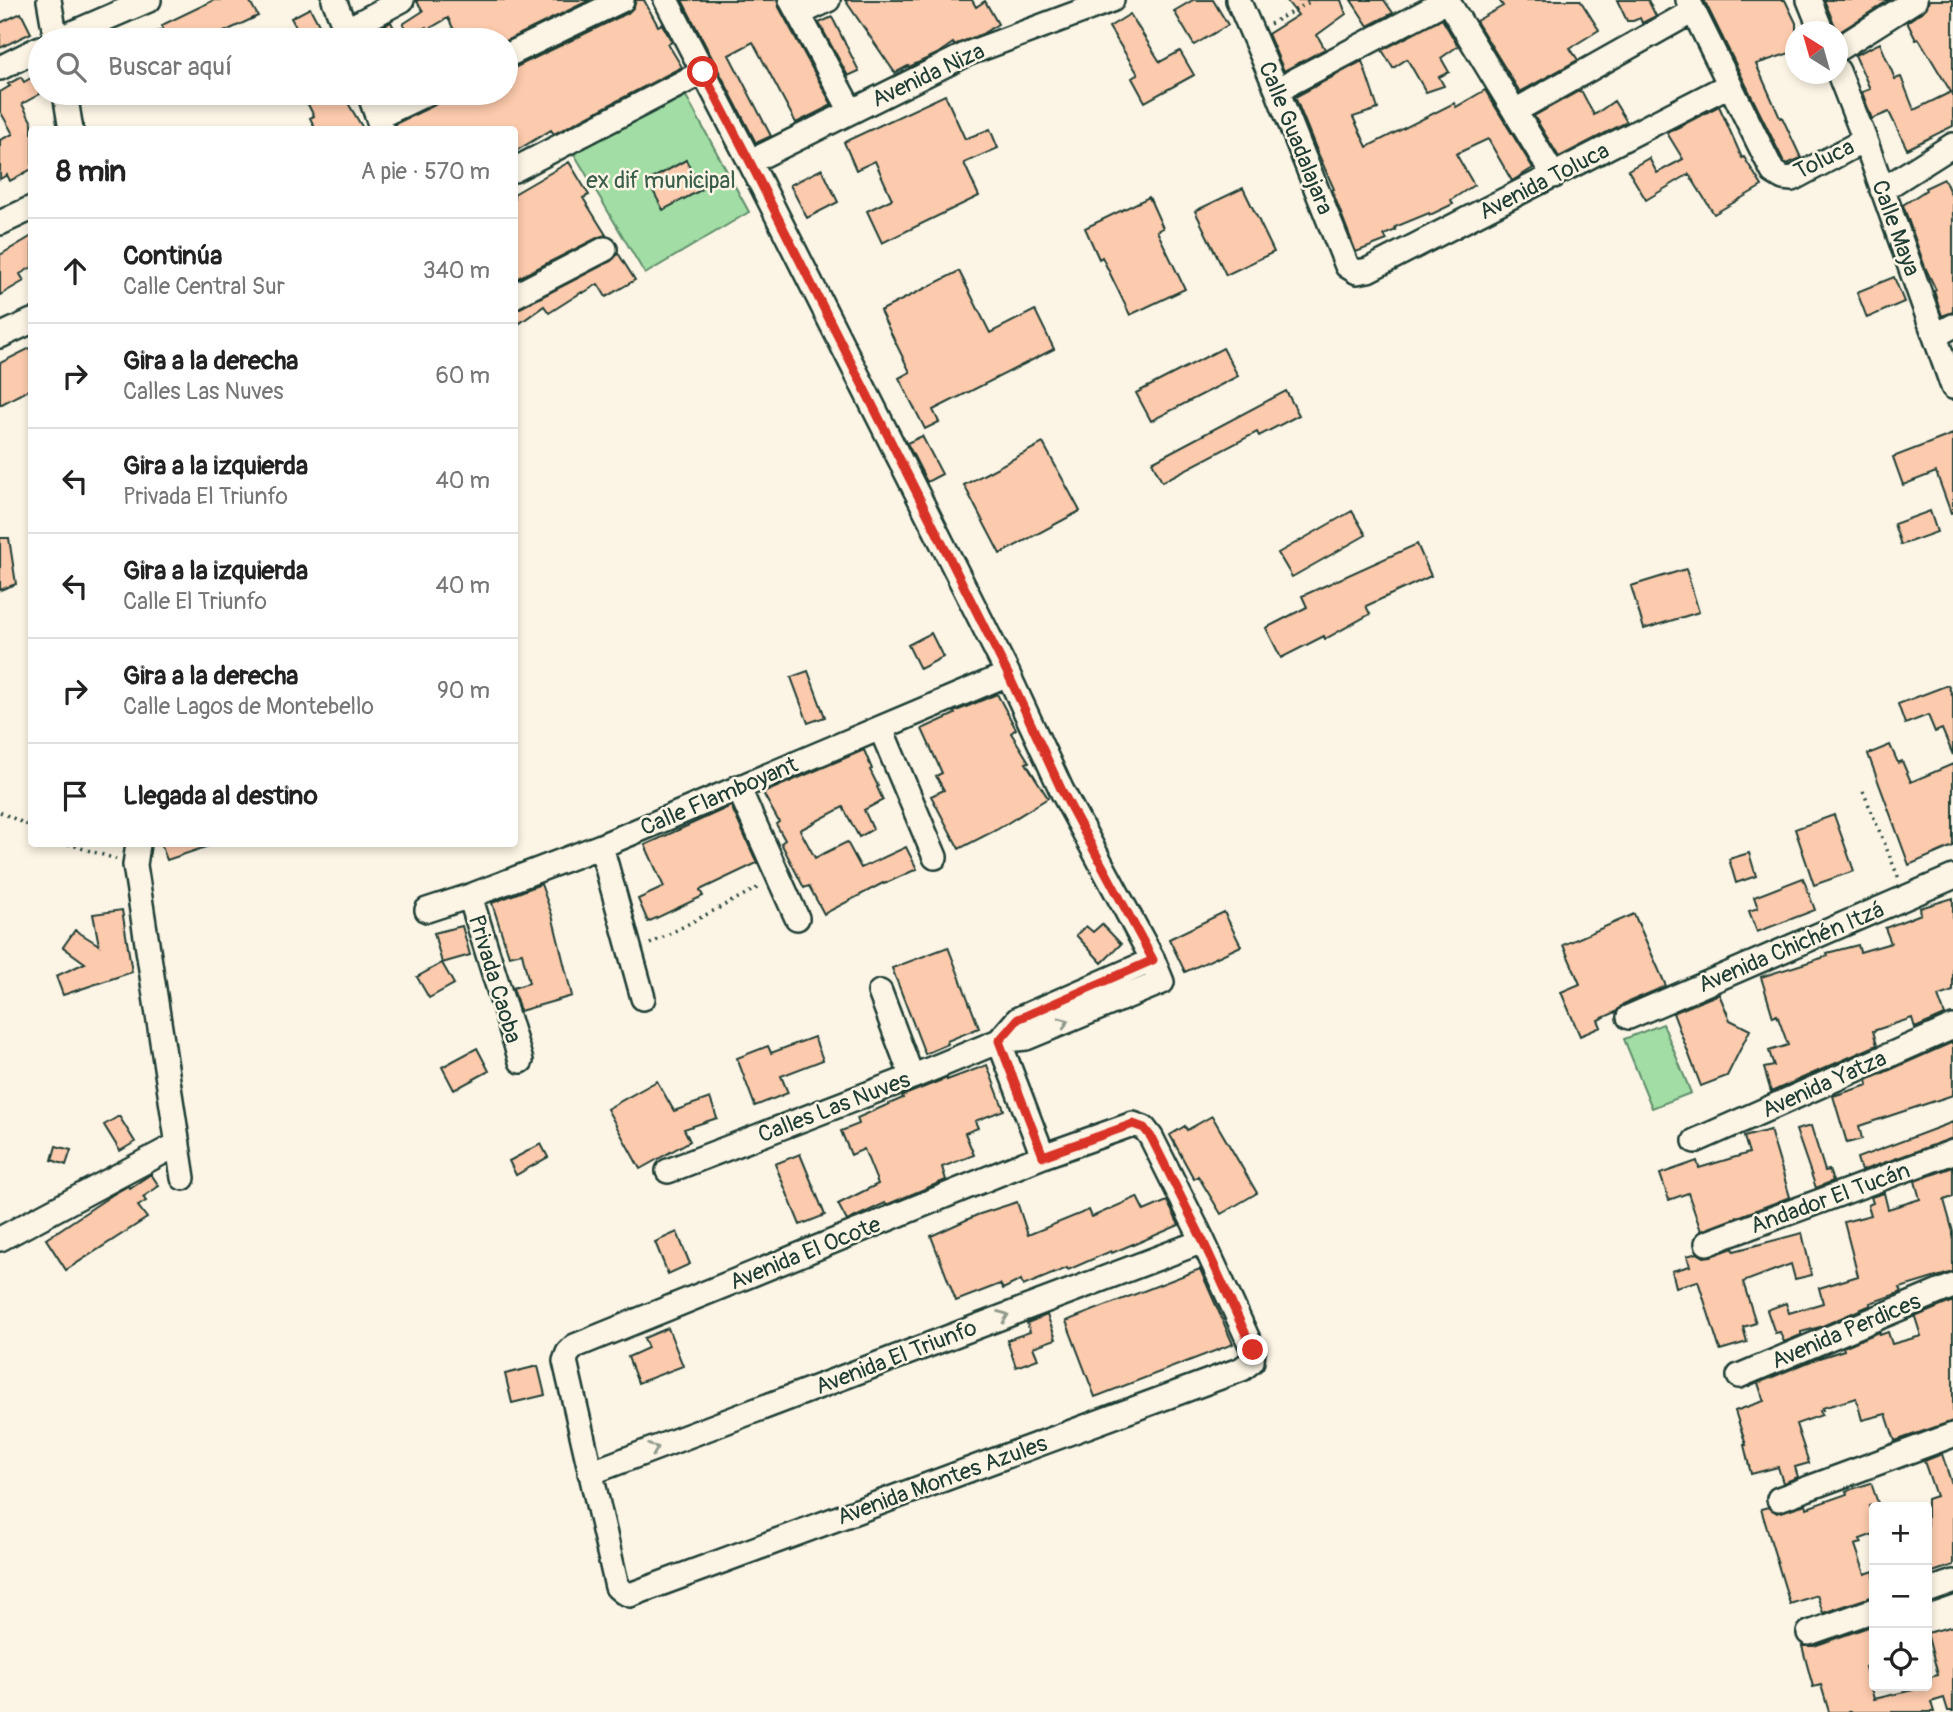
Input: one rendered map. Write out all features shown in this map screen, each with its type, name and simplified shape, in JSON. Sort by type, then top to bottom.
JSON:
[{"type":"street","points":[[49,0],[54,28]]},
{"type":"street","points":[[84,28],[149,0]]},
{"type":"street","points":[[334,0],[345,28]]},
{"type":"street","points":[[359,28],[402,0]]},
{"type":"street","points":[[518,50],[622,0]]},
{"type":"street","points":[[666,0],[1008,674],[1062,791],[1153,960]]},
{"type":"street","points":[[828,0],[795,7],[851,111]]},
{"type":"street","name":"Avenida Niza","points":[[750,162],[1053,10],[1112,0]]},
{"type":"street","name":"Calle Guadalajara","points":[[1238,0],[1347,266],[1357,272]]},
{"type":"street","points":[[1809,0],[1818,21]]},
{"type":"street","points":[[1848,43],[1915,0]]},
{"type":"street","points":[[1276,90],[1439,2],[1515,111],[1554,176]]},
{"type":"street","points":[[1515,111],[1691,5],[1729,85]]},
{"type":"street","points":[[0,68],[28,54]]},
{"type":"street","points":[[518,168],[703,72]]},
{"type":"street","name":"Calle Maya","points":[[1843,84],[1882,190],[1944,331],[1953,387]]},
{"type":"street","name":"Avenida Toluca","points":[[1357,272],[1368,270],[1729,85]]},
{"type":"street","name":"Toluca","points":[[1729,85],[1773,172],[1783,178],[1792,179],[1865,139]]},
{"type":"street","points":[[67,105],[70,126]]},
{"type":"street","points":[[373,105],[379,123],[408,105]]},
{"type":"street","points":[[1882,190],[1953,145]]},
{"type":"street","points":[[0,223],[28,210]]},
{"type":"street","points":[[518,294],[605,249]]},
{"type":"street","points":[[0,336],[28,323]]},
{"type":"street","name":"Calle Flamboyant","points":[[427,910],[470,897],[601,846],[1008,674]]},
{"type":"street","points":[[881,729],[935,857]]},
{"type":"street","points":[[738,787],[797,918]]},
{"type":"street","points":[[601,846],[643,998]]},
{"type":"street","points":[[137,854],[183,1178]]},
{"type":"street","name":"Avenida Chichén Itzá","points":[[1629,1017],[1953,877]]},
{"type":"street","name":"Privada Caoba","points":[[470,897],[521,1061]]},
{"type":"street","name":"Calles Las Nuves","points":[[668,1171],[999,1041],[1026,1038],[1162,982],[1153,960],[1018,1019],[999,1041]]},
{"type":"street","points":[[880,992],[912,1077]]},
{"type":"street","name":"Avenida Yatza","points":[[1695,1142],[1953,1027]]},
{"type":"street","points":[[999,1041],[1043,1156]]},
{"type":"street","name":"Avenida El Ocote","points":[[590,1473],[565,1361],[575,1346],[1043,1156],[1133,1124],[1144,1128],[1203,1241]]},
{"type":"street","points":[[0,1239],[178,1144]]},
{"type":"street","name":"Andador El Tucán","points":[[1707,1243],[1953,1152]]},
{"type":"street","name":"Avenida Montes Azules","points":[[590,1473],[617,1587],[630,1595],[1242,1369],[1252,1361],[1253,1350],[1203,1241]]},
{"type":"street","name":"Avenida El Triunfo","points":[[590,1473],[1203,1241]]},
{"type":"street","name":"Avenida Perdices","points":[[1739,1376],[1953,1286]]},
{"type":"street","points":[[1779,1499],[1953,1435]]},
{"type":"street","points":[[1932,1589],[1953,1582]]},
{"type":"street","points":[[1809,1633],[1869,1612]]},
{"type":"path","points":[[1253,34],[1313,0]]},
{"type":"path","points":[[1863,791],[1907,897]]},
{"type":"path","points":[[0,812],[28,825]]},
{"type":"path","points":[[89,847],[137,854]]},
{"type":"path","points":[[631,954],[778,877]]},
{"type":"green space","name":"ex dif municipal","points":[[686,96],[749,212],[645,274],[573,152]]},
{"type":"green space","points":[[1663,1024],[1691,1093],[1652,1108],[1624,1039]]},
{"type":"building","points":[[214,0],[249,0],[258,16],[232,28],[163,28],[164,24]]},
{"type":"building","points":[[416,0],[590,0],[518,35],[518,28],[453,28],[448,18],[430,28],[405,28],[403,24],[423,11]]},
{"type":"building","points":[[636,0],[644,0],[658,26],[662,24],[672,42],[668,44],[682,67],[554,134],[551,130],[518,150],[518,126],[395,126],[435,105],[518,105],[518,66],[628,13]]},
{"type":"building","points":[[682,0],[777,0],[832,105],[796,123],[753,42],[729,55],[771,136],[756,143]]},
{"type":"building","points":[[845,0],[972,0],[976,7],[985,1],[998,24],[982,34],[954,45],[953,43],[937,54],[895,73]]},
{"type":"building","points":[[1193,0],[1213,0],[1228,25],[1194,45],[1174,11]]},
{"type":"building","points":[[1286,0],[1341,0],[1346,14],[1317,35],[1325,49],[1284,71],[1268,34],[1298,15]]},
{"type":"building","points":[[1351,0],[1384,0],[1393,13],[1368,26]]},
{"type":"building","points":[[1499,0],[1580,0],[1599,30],[1570,48],[1578,60],[1520,92],[1476,21],[1503,6]]},
{"type":"building","points":[[1617,0],[1648,0],[1656,16],[1642,23],[1640,18],[1627,21]]},
{"type":"building","points":[[1704,0],[1785,0],[1795,21],[1785,21],[1785,55],[1756,64],[1801,158],[1787,164]]},
{"type":"building","points":[[1824,0],[1889,0],[1848,27],[1848,21],[1833,21]]},
{"type":"building","points":[[1929,0],[1953,0],[1953,126],[1907,149],[1889,112],[1872,119],[1862,92],[1870,89],[1855,55],[1880,43],[1895,79],[1901,77],[1914,110],[1951,92],[1907,22],[1927,7]]},
{"type":"building","points":[[310,8],[321,28],[296,28],[291,18]]},
{"type":"building","points":[[21,13],[28,28],[28,34],[0,48],[0,23]]},
{"type":"building","points":[[1130,14],[1160,62],[1180,51],[1194,75],[1145,102],[1132,78],[1138,74],[1109,27]]},
{"type":"building","points":[[832,17],[859,71],[848,76],[819,23]]},
{"type":"building","points":[[1442,19],[1458,46],[1441,58],[1449,72],[1439,77],[1444,86],[1426,92],[1407,59],[1393,68],[1382,50]]},
{"type":"building","points":[[391,22],[394,28],[379,28]]},
{"type":"building","points":[[1362,61],[1378,109],[1353,117],[1367,147],[1454,103],[1456,107],[1485,90],[1533,168],[1512,181],[1488,139],[1456,154],[1474,185],[1451,200],[1453,204],[1395,227],[1396,230],[1384,235],[1387,240],[1356,252],[1332,190],[1334,189],[1295,97]]},
{"type":"building","points":[[21,77],[24,82],[28,80],[28,101],[22,104],[32,123],[32,126],[28,126],[28,171],[10,181],[7,175],[0,179],[0,140],[13,134],[0,111],[0,92]]},
{"type":"building","points":[[1579,91],[1594,115],[1614,101],[1627,122],[1559,157],[1534,116]]},
{"type":"building","points":[[945,95],[965,139],[990,129],[998,148],[964,163],[979,196],[882,243],[867,211],[892,199],[875,161],[856,170],[844,142]]},
{"type":"building","points":[[308,105],[349,105],[362,126],[314,126],[310,118],[314,116]]},
{"type":"building","points":[[1719,106],[1742,158],[1744,157],[1762,186],[1714,214],[1689,174],[1646,200],[1628,170],[1649,158],[1657,173],[1683,159],[1667,133]]},
{"type":"building","points":[[686,160],[701,190],[663,210],[648,181]]},
{"type":"building","points":[[569,162],[589,195],[583,198],[606,235],[518,278],[518,192]]},
{"type":"building","points":[[822,169],[838,202],[807,218],[790,185]]},
{"type":"building","points":[[1944,179],[1953,199],[1953,312],[1942,316],[1934,291],[1936,290],[1903,205],[1926,190],[1925,188]]},
{"type":"building","points":[[1243,188],[1274,252],[1226,275],[1195,211]]},
{"type":"building","points":[[1149,197],[1163,228],[1157,231],[1185,289],[1130,315],[1085,228]]},
{"type":"building","points":[[28,238],[28,269],[20,274],[24,281],[0,295],[0,255]]},
{"type":"building","points":[[618,253],[635,280],[606,297],[598,284],[549,313],[544,306],[520,323],[518,320],[518,309],[611,261]]},
{"type":"building","points":[[959,271],[990,333],[1035,310],[1054,349],[933,410],[939,422],[925,429],[899,378],[910,372],[880,311]]},
{"type":"building","points":[[1894,277],[1904,302],[1867,318],[1857,292]]},
{"type":"building","points":[[1223,348],[1238,376],[1151,421],[1136,393]]},
{"type":"building","points":[[28,349],[28,390],[0,405],[0,363]]},
{"type":"building","points":[[1286,391],[1299,415],[1259,436],[1257,432],[1162,482],[1152,462]]},
{"type":"building","points":[[1953,434],[1951,513],[1936,472],[1903,485],[1893,457]]},
{"type":"building","points":[[922,436],[942,474],[927,482],[907,443]]},
{"type":"building","points":[[1043,443],[1080,511],[1000,554],[964,485]]},
{"type":"building","points":[[1352,511],[1366,535],[1292,577],[1278,553]]},
{"type":"building","points":[[1930,511],[1937,532],[1901,545],[1894,524]]},
{"type":"building","points":[[0,538],[9,538],[16,584],[0,590]]},
{"type":"building","points":[[1417,544],[1431,576],[1366,606],[1370,614],[1325,639],[1324,636],[1281,658],[1266,628],[1307,607],[1302,596]]},
{"type":"building","points":[[1686,569],[1699,612],[1644,629],[1631,586]]},
{"type":"building","points":[[931,633],[943,657],[920,669],[908,645]]},
{"type":"building","points":[[808,671],[825,717],[808,723],[791,677]]},
{"type":"building","points":[[1948,685],[1953,697],[1953,755],[1942,729],[1935,732],[1928,715],[1905,724],[1898,704]]},
{"type":"building","points":[[997,694],[1016,729],[1011,733],[1048,798],[959,849],[931,796],[944,790],[936,776],[942,773],[922,729]]},
{"type":"building","points":[[1890,745],[1898,763],[1902,761],[1911,782],[1953,764],[1953,846],[1909,865],[1868,754]]},
{"type":"building","points":[[864,750],[883,800],[864,810],[873,829],[859,837],[843,807],[800,830],[815,858],[847,842],[861,868],[906,847],[917,869],[883,883],[824,914],[809,886],[804,888],[781,843],[785,840],[776,824],[779,822],[763,793]]},
{"type":"building","points":[[731,806],[757,863],[700,890],[703,896],[648,922],[638,899],[664,887],[645,845]]},
{"type":"building","points":[[1834,815],[1854,871],[1814,885],[1795,829]]},
{"type":"building","points":[[162,847],[206,847],[167,860]]},
{"type":"building","points":[[1749,853],[1756,876],[1736,883],[1729,859]]},
{"type":"building","points":[[1803,878],[1815,910],[1757,932],[1749,911],[1758,908],[1754,897]]},
{"type":"building","points":[[541,884],[552,915],[572,996],[520,1011],[513,988],[529,983],[522,953],[509,956],[492,903]]},
{"type":"building","points":[[1953,898],[1953,991],[1938,996],[1945,1015],[1915,1028],[1912,1018],[1873,1031],[1877,1045],[1771,1092],[1764,1068],[1774,1066],[1769,1051],[1788,1045],[1777,1015],[1773,1017],[1761,977],[1828,956],[1827,953],[1858,945],[1860,952],[1891,943],[1885,928],[1921,914],[1920,908]]},
{"type":"building","points":[[122,910],[132,972],[63,995],[56,976],[85,963],[63,947],[75,930],[99,945],[93,914]]},
{"type":"building","points":[[1224,912],[1241,946],[1185,972],[1169,939]]},
{"type":"building","points":[[1634,914],[1666,986],[1623,1004],[1616,1012],[1598,1020],[1601,1027],[1580,1036],[1561,992],[1580,984],[1563,945]]},
{"type":"building","points":[[1102,924],[1121,944],[1102,963],[1076,935],[1086,926],[1093,932]]},
{"type":"building","points":[[462,926],[470,955],[442,963],[434,933]]},
{"type":"building","points":[[948,947],[979,1028],[947,1041],[948,1044],[925,1054],[892,968]]},
{"type":"building","points":[[442,963],[454,984],[429,998],[417,977]]},
{"type":"building","points":[[1719,994],[1730,1020],[1750,1030],[1727,1076],[1701,1086],[1673,1013]]},
{"type":"building","points":[[814,1037],[823,1060],[781,1076],[788,1093],[755,1106],[737,1058],[768,1046],[771,1053]]},
{"type":"building","points":[[1953,1042],[1953,1095],[1859,1126],[1862,1139],[1847,1143],[1833,1096],[1868,1085],[1867,1080]]},
{"type":"building","points":[[477,1048],[489,1071],[454,1090],[442,1067]]},
{"type":"building","points":[[987,1065],[1004,1110],[975,1121],[978,1128],[965,1133],[974,1155],[942,1167],[946,1180],[847,1221],[838,1204],[878,1184],[864,1149],[851,1155],[841,1131],[859,1124],[857,1118],[903,1098],[902,1096]]},
{"type":"building","points":[[657,1081],[674,1111],[710,1098],[717,1118],[684,1129],[690,1141],[640,1169],[607,1109]]},
{"type":"building","points":[[119,1116],[135,1142],[120,1151],[104,1125]]},
{"type":"building","points":[[1212,1116],[1257,1193],[1221,1214],[1198,1176],[1194,1179],[1170,1135],[1185,1126],[1187,1130]]},
{"type":"building","points":[[1953,1122],[1953,1138],[1861,1171],[1857,1158]]},
{"type":"building","points":[[1811,1126],[1825,1171],[1829,1170],[1833,1181],[1816,1188],[1796,1130]]},
{"type":"building","points":[[1770,1130],[1790,1197],[1701,1231],[1688,1193],[1669,1200],[1660,1174],[1697,1161],[1699,1168],[1749,1153],[1744,1137]]},
{"type":"building","points":[[541,1144],[548,1157],[516,1175],[509,1161]]},
{"type":"building","points":[[56,1146],[71,1150],[66,1165],[52,1160]]},
{"type":"building","points":[[800,1154],[825,1215],[800,1225],[775,1164]]},
{"type":"building","points":[[1953,1167],[1953,1197],[1944,1200],[1953,1232],[1953,1272],[1900,1288],[1902,1292],[1870,1303],[1871,1305],[1820,1327],[1801,1332],[1801,1335],[1784,1342],[1780,1332],[1775,1333],[1767,1310],[1786,1303],[1789,1313],[1823,1303],[1819,1288],[1858,1276],[1844,1222],[1871,1215],[1868,1205],[1873,1203],[1871,1197],[1884,1193],[1888,1209],[1920,1199],[1915,1181]]},
{"type":"building","points":[[151,1174],[159,1186],[143,1197],[146,1201],[138,1206],[147,1218],[66,1270],[46,1239],[112,1195],[128,1186],[130,1188]]},
{"type":"building","points":[[1137,1197],[1144,1211],[1167,1201],[1179,1225],[1023,1286],[1021,1280],[1003,1289],[1000,1284],[956,1301],[931,1236],[977,1215],[1017,1202],[1028,1235],[1089,1210],[1092,1217]]},
{"type":"building","points":[[677,1232],[690,1264],[668,1274],[655,1242]]},
{"type":"building","points":[[1802,1233],[1812,1275],[1795,1279],[1791,1264],[1743,1282],[1756,1323],[1743,1327],[1747,1342],[1720,1350],[1698,1281],[1676,1287],[1672,1271],[1690,1266],[1687,1256],[1697,1253],[1704,1257],[1711,1256],[1733,1248],[1734,1251]]},
{"type":"building","points":[[1200,1269],[1233,1344],[1095,1397],[1066,1321]]},
{"type":"building","points":[[1953,1301],[1953,1421],[1895,1441],[1886,1414],[1862,1420],[1856,1398],[1822,1408],[1822,1415],[1796,1424],[1809,1463],[1795,1467],[1798,1477],[1783,1483],[1778,1467],[1751,1474],[1746,1445],[1735,1411],[1764,1401],[1758,1383],[1844,1350],[1843,1347],[1879,1332],[1880,1335],[1888,1332],[1892,1344],[1921,1336],[1915,1317]]},
{"type":"building","points":[[1047,1315],[1056,1339],[1033,1347],[1038,1359],[1016,1367],[1007,1340],[1030,1332],[1027,1323]]},
{"type":"building","points":[[668,1328],[683,1366],[638,1383],[628,1357],[648,1348],[644,1338]]},
{"type":"building","points":[[538,1366],[545,1395],[512,1403],[505,1374]]},
{"type":"building","points":[[1942,1454],[1953,1488],[1953,1565],[1932,1572],[1932,1502],[1927,1502],[1927,1499],[1936,1496],[1924,1461]]},
{"type":"building","points":[[1871,1483],[1878,1502],[1869,1502],[1869,1536],[1860,1539],[1862,1543],[1855,1545],[1865,1574],[1869,1573],[1869,1598],[1823,1613],[1817,1595],[1790,1604],[1761,1509],[1768,1507],[1777,1513],[1806,1504],[1807,1508],[1847,1494],[1846,1491]]},
{"type":"building","points":[[1953,1626],[1953,1711],[1948,1711],[1944,1698],[1931,1702],[1934,1712],[1829,1712],[1821,1685],[1813,1687],[1802,1646],[1814,1646],[1869,1627],[1869,1666],[1865,1667],[1869,1691],[1872,1691],[1874,1699],[1909,1691],[1932,1691],[1932,1677],[1938,1675],[1932,1652],[1932,1632]]},
{"type":"route","points":[[703,72],[1008,674],[1062,791],[1153,960],[1018,1019],[999,1041],[1043,1156],[1133,1124],[1144,1128],[1203,1241],[1253,1350]]}]
